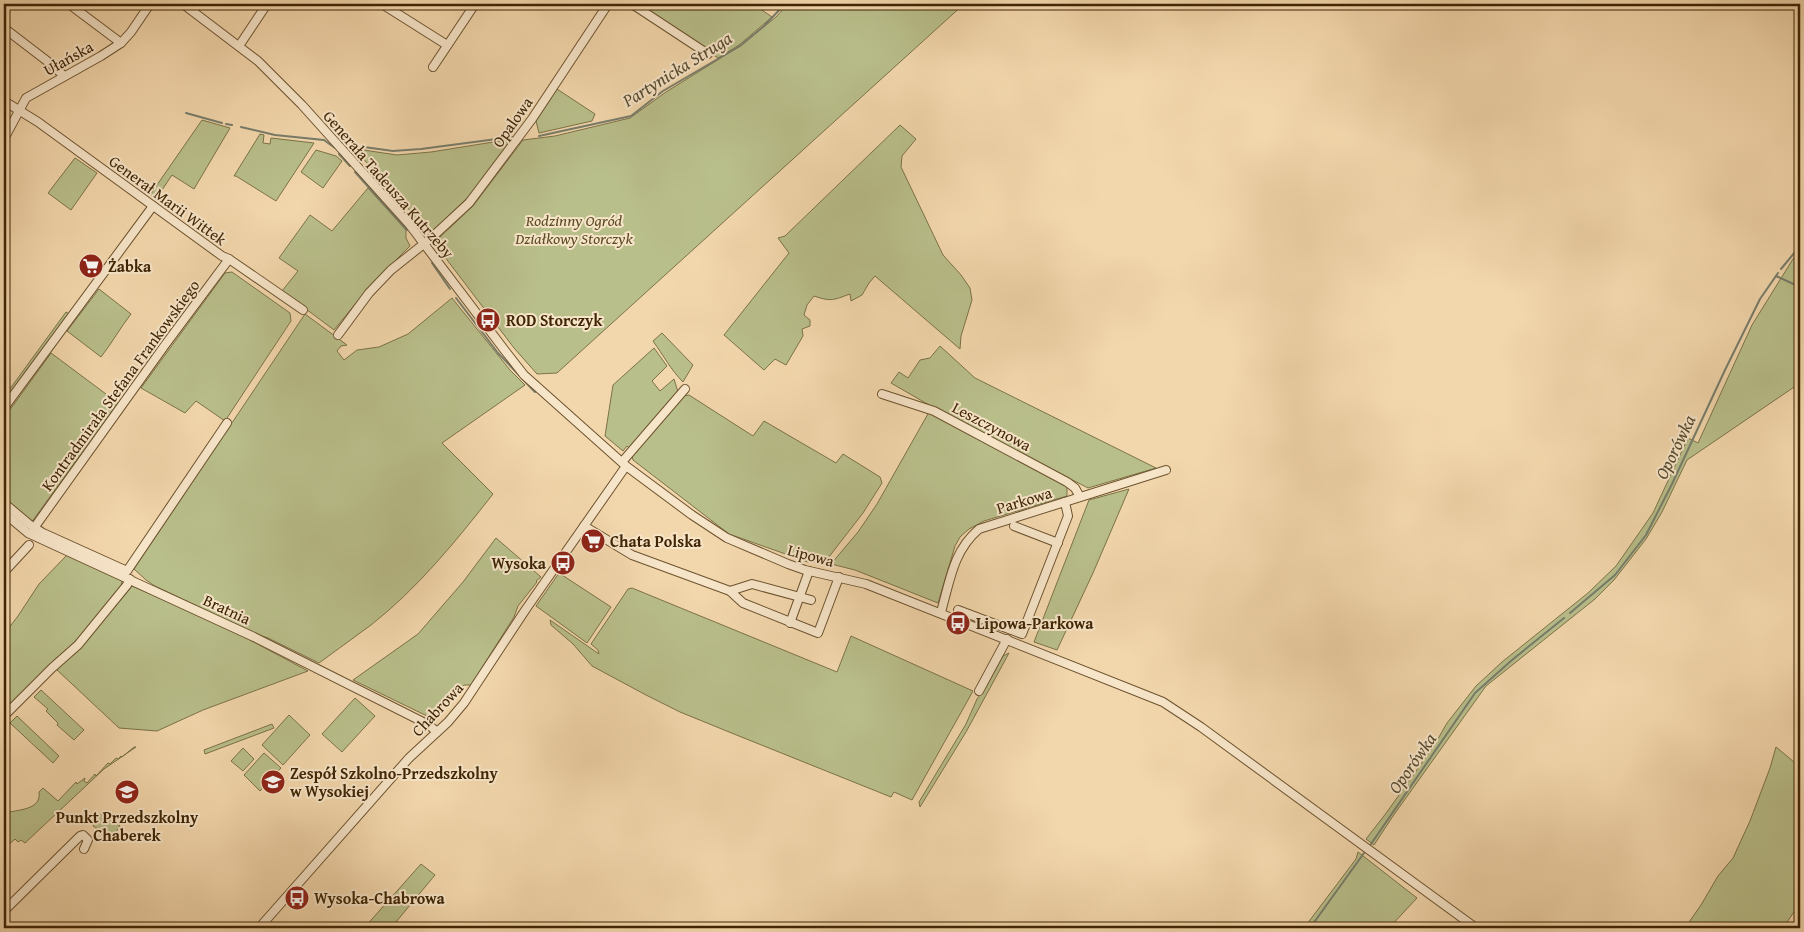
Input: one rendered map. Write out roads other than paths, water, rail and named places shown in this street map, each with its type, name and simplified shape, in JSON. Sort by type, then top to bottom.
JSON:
[{"type":"street","points":[[69,4],[121,43]]},
{"type":"street","name":"Ułańska","points":[[4,139],[26,98],[121,43],[150,4]]},
{"type":"street","name":"Generała Tadeusza Kutrzeby","points":[[183,4],[239,46],[274,76],[302,105],[381,191],[519,368],[623,463]]},
{"type":"street","points":[[239,46],[267,4]]},
{"type":"street","points":[[382,4],[447,45]]},
{"type":"street","points":[[432,67],[475,4]]},
{"type":"street","name":"Opalowa","points":[[338,335],[369,293],[405,258],[424,244],[469,203],[532,119],[608,4]]},
{"type":"street","points":[[632,4],[708,54]]},
{"type":"street","points":[[4,28],[64,76]]},
{"type":"street","name":"Generał Marii Wittek","points":[[4,101],[222,256],[303,310]]},
{"type":"street","points":[[4,408],[153,206]]},
{"type":"street","name":"Kontradmirała Stefana Frankowskiego","points":[[34,528],[229,259]]},
{"type":"street","name":"Chabrowa","points":[[259,928],[409,758],[456,713],[474,690],[526,608],[584,526],[623,463],[684,389]]},
{"type":"street","name":"Leszczynowa","points":[[882,394],[934,411],[1067,482],[1076,488],[1080,497]]},
{"type":"street","points":[[4,716],[78,645],[127,585],[128,575],[227,423]]},
{"type":"street","name":"Lipowa","points":[[623,463],[692,515],[727,538],[788,564],[809,571],[866,584],[941,612],[1150,696],[1174,709],[1476,928]]},
{"type":"street","name":"Parkowa","points":[[941,612],[958,555],[967,540],[984,527],[1166,470]]},
{"type":"street","points":[[958,610],[1022,634],[1068,516],[1065,502]]},
{"type":"street","points":[[4,503],[34,528],[128,575]]},
{"type":"street","name":"Bratnia","points":[[4,513],[28,532],[128,575],[429,725],[437,732]]},
{"type":"street","points":[[584,526],[632,554],[730,591],[743,603],[818,634],[839,577]]},
{"type":"street","points":[[1014,526],[1058,543]]},
{"type":"street","points":[[4,572],[29,545]]},
{"type":"street","points":[[790,623],[809,571]]},
{"type":"street","points":[[730,591],[752,584],[811,600]]},
{"type":"street","points":[[979,691],[1010,640]]},
{"type":"street","points":[[4,911],[80,836],[88,840],[84,849]]},
{"type":"waterway","name":"Partynicka Struga","points":[[539,136],[631,116],[663,91],[740,46],[764,26],[785,4]]},
{"type":"waterway","name":"Partynicka Struga","points":[[186,113],[222,123]]},
{"type":"waterway","name":"Partynicka Struga","points":[[226,124],[232,125]]},
{"type":"waterway","name":"Partynicka Struga","points":[[241,127],[275,135],[324,140],[335,148]]},
{"type":"waterway","name":"Partynicka Struga","points":[[364,147],[393,151],[512,137]]},
{"type":"waterway","points":[[339,154],[350,166]]},
{"type":"waterway","points":[[355,172],[407,230]]},
{"type":"waterway","name":"Oporówka","points":[[1781,269],[1800,246]]},
{"type":"waterway","points":[[432,263],[450,289]]},
{"type":"waterway","name":"Oporówka","points":[[1570,613],[1615,575],[1646,535],[1760,299],[1778,273]]},
{"type":"waterway","points":[[1776,276],[1800,287]]},
{"type":"waterway","points":[[456,298],[498,353],[535,392]]},
{"type":"waterway","name":"Oporówka","points":[[1371,844],[1475,693],[1564,618]]},
{"type":"waterway","name":"Oporówka","points":[[1310,928],[1364,853]]},
{"type":"place","name":"Żabka","points":[[91,266]]},
{"type":"place","name":"ROD Storczyk","points":[[488,320]]},
{"type":"place","name":"Chata Polska","points":[[593,541]]},
{"type":"place","name":"Wysoka","points":[[563,563]]},
{"type":"place","name":"Lipowa-Parkowa","points":[[958,623]]},
{"type":"place","name":"Zespół Szkolno-Przedszkolny w Wysokiej","points":[[273,782]]},
{"type":"place","name":"Punkt Przedszkolny Chaberek","points":[[127,792]]},
{"type":"place","name":"Wysoka-Chabrowa","points":[[297,898]]},
{"type":"park label","name":"Rodzinny Ogród Działkowy Storczyk","points":[[574,229]]}]
